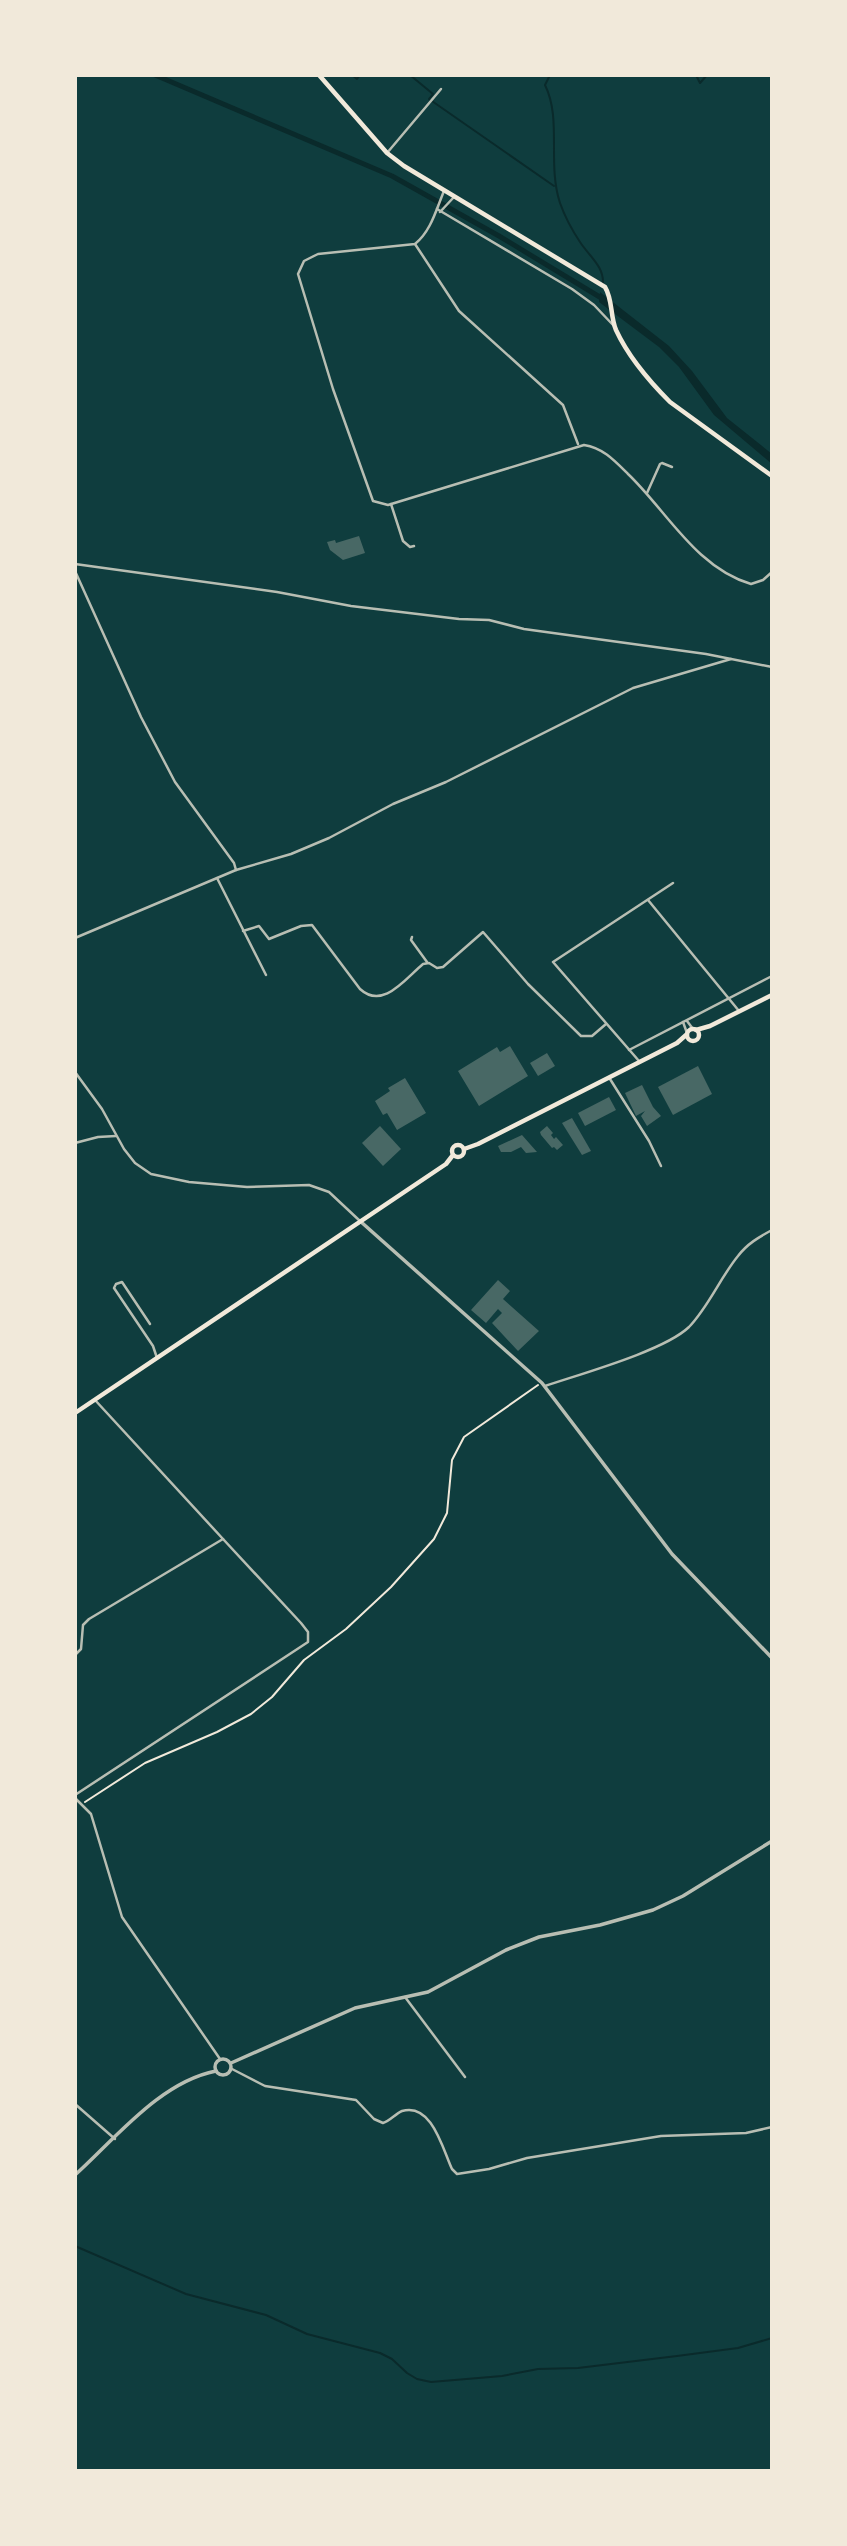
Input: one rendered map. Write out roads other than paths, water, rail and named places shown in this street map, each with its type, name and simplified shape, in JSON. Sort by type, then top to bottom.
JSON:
[{"type":"main road","points":[[319,75],[387,153],[442,194],[454,197],[605,287],[609,293],[616,328],[628,350],[665,396],[772,476]]},
{"type":"main road","points":[[75,1413],[446,1164],[456,1145],[464,1149],[478,1144],[772,995]]},
{"type":"main road","points":[[687,1036],[696,1041],[696,1032]]},
{"type":"street","points":[[387,153],[441,89]]},
{"type":"street","points":[[439,210],[442,194]]},
{"type":"street","points":[[454,197],[439,210],[422,238],[415,244],[318,254],[304,261],[298,274],[359,466],[373,501],[380,505],[391,504],[578,445],[600,449],[647,493],[689,542],[715,564],[751,584],[764,580],[772,572]]},
{"type":"street","points":[[439,210],[581,295],[616,328]]},
{"type":"street","points":[[415,244],[459,310],[563,405],[578,445]]},
{"type":"street","points":[[647,493],[660,464],[672,467]]},
{"type":"street","points":[[391,504],[403,541],[410,547],[414,546]]},
{"type":"street","points":[[75,564],[277,592],[351,606],[489,620],[524,629],[772,667]]},
{"type":"street","points":[[75,571],[141,717],[175,782],[234,863],[236,870]]},
{"type":"street","points":[[75,938],[236,870],[291,854],[329,838],[396,802],[446,782],[633,688],[731,659]]},
{"type":"street","points":[[217,878],[267,975]]},
{"type":"street","points":[[639,1061],[553,962],[673,883]]},
{"type":"street","points":[[648,900],[740,1012]]},
{"type":"street","points":[[243,931],[261,926],[269,939],[301,926],[312,925],[360,989],[374,998],[385,996],[428,962]]},
{"type":"street","points":[[412,937],[411,940],[428,962],[440,968],[483,932],[528,984],[581,1036],[592,1036],[606,1024]]},
{"type":"street","points":[[629,1050],[772,976]]},
{"type":"street","points":[[685,1021],[696,1032]]},
{"type":"street","points":[[685,1021],[687,1036]]},
{"type":"street","points":[[75,1072],[102,1109],[116,1136],[135,1163],[151,1174],[189,1182],[247,1187],[309,1185],[329,1192],[544,1385],[672,1554],[772,1658]]},
{"type":"street","points":[[609,1077],[651,1144],[661,1166]]},
{"type":"street","points":[[75,1143],[116,1136]]},
{"type":"street","points":[[544,1385],[636,1354],[676,1336],[700,1314],[739,1254],[772,1230]]},
{"type":"street","points":[[150,1324],[122,1282],[116,1284],[114,1288],[153,1346],[157,1358]]},
{"type":"street","points":[[95,1400],[308,1632],[308,1642],[75,1796],[91,1814],[122,1917],[219,2059]]},
{"type":"street","points":[[75,1655],[81,1649],[83,1625],[89,1619],[223,1539]]},
{"type":"street","points":[[216,2069],[225,2075],[231,2066],[355,2008],[442,1986],[506,1950],[539,1937],[600,1925],[653,1910],[683,1896],[772,1841]]},
{"type":"street","points":[[405,1997],[465,2077]]},
{"type":"street","points":[[219,2059],[227,2059],[231,2066],[265,2087],[356,2100],[374,2119],[383,2123],[403,2111],[418,2112],[430,2123],[457,2174],[489,2169],[527,2158],[661,2136],[746,2133],[772,2127]]},
{"type":"street","points":[[216,2069],[219,2059]]},
{"type":"street","points":[[75,2175],[162,2095],[216,2069]]},
{"type":"street","points":[[75,2104],[115,2139]]},
{"type":"water","points":[[600,292],[669,346],[692,371],[727,418],[772,454],[772,464],[714,415],[679,367],[659,347],[599,302]]},
{"type":"waterway","points":[[155,75],[392,176],[603,299]]},
{"type":"waterway","points":[[352,75],[357,79],[360,75]]},
{"type":"waterway","points":[[410,75],[433,94],[429,99],[554,186]]},
{"type":"waterway","points":[[550,75],[545,85],[553,112],[556,188],[574,233],[599,266],[603,284]]},
{"type":"waterway","points":[[696,75],[700,83],[707,75]]},
{"type":"waterway","points":[[75,2246],[186,2294],[266,2315],[307,2334],[380,2353],[417,2379],[431,2382],[677,2356],[738,2348],[772,2338]]}]
